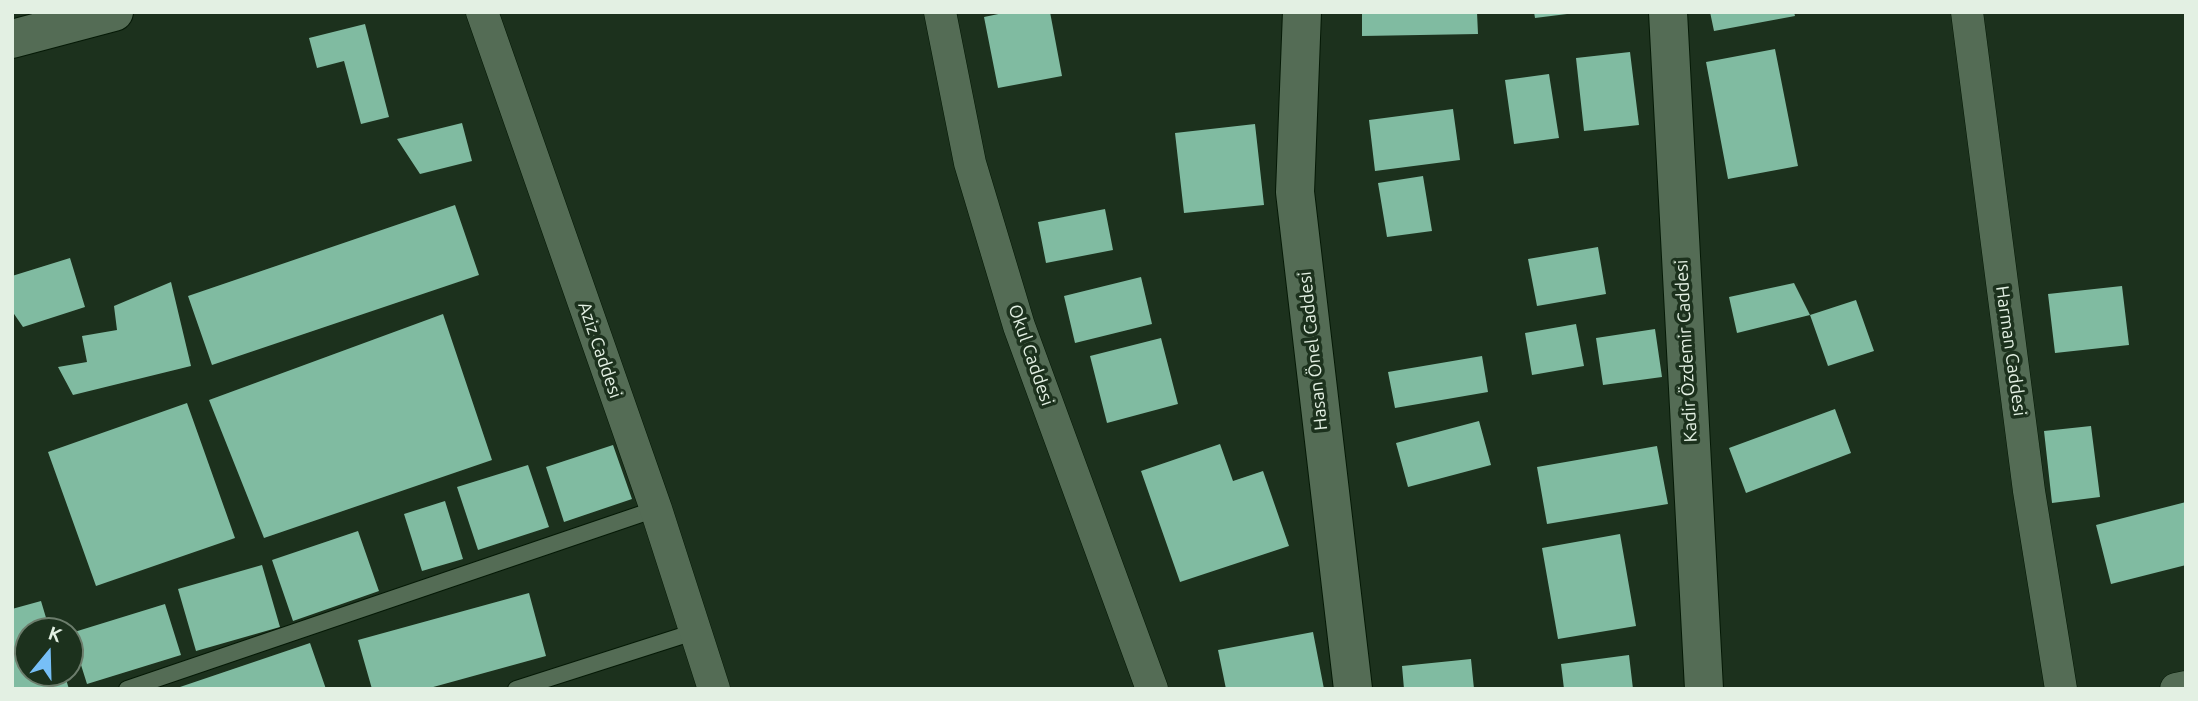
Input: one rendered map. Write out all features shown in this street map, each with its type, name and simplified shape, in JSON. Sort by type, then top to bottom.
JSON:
[{"type":"street","points":[[12,39],[50,20],[114,12]]},
{"type":"street","name":"Aziz Caddesi","points":[[482,12],[656,509],[694,632],[715,689]]},
{"type":"street","name":"Okul Caddesi","points":[[940,12],[970,163],[1019,326],[1152,689]]},
{"type":"street","name":"Hasan Önel Caddesi","points":[[1302,12],[1295,192],[1353,689]]},
{"type":"street","name":"Kadir Özdemir Caddesi","points":[[1668,12],[1704,689]]},
{"type":"street","name":"Harman Caddesi","points":[[1967,12],[2029,491],[2061,689]]},
{"type":"street","points":[[2176,689],[2186,687]]},
{"type":"lane","points":[[127,689],[656,509]]},
{"type":"lane","points":[[516,689],[694,632]]},
{"type":"building","points":[[1008,12],[1050,12],[1062,76],[998,88],[984,17]]},
{"type":"building","points":[[1362,12],[1477,12],[1478,34],[1362,36]]},
{"type":"building","points":[[1534,12],[1567,12],[1567,14],[1535,18]]},
{"type":"building","points":[[1710,12],[1794,12],[1795,16],[1714,31]]},
{"type":"building","points":[[365,24],[389,117],[361,124],[344,61],[317,68],[309,38]]},
{"type":"building","points":[[1775,49],[1798,166],[1728,179],[1706,62]]},
{"type":"building","points":[[1630,52],[1639,125],[1584,131],[1576,58]]},
{"type":"building","points":[[1549,74],[1559,138],[1514,144],[1505,80]]},
{"type":"building","points":[[1453,109],[1460,160],[1375,171],[1369,120]]},
{"type":"building","points":[[462,123],[472,161],[420,174],[397,139]]},
{"type":"building","points":[[1255,124],[1264,205],[1184,213],[1175,133]]},
{"type":"building","points":[[1423,176],[1432,231],[1387,237],[1378,183]]},
{"type":"building","points":[[455,205],[479,275],[212,365],[188,296]]},
{"type":"building","points":[[1105,209],[1113,250],[1046,263],[1038,222]]},
{"type":"building","points":[[1598,247],[1606,294],[1537,306],[1528,259]]},
{"type":"building","points":[[70,258],[85,307],[23,327],[12,311],[12,276]]},
{"type":"building","points":[[1141,277],[1152,324],[1075,343],[1064,296]]},
{"type":"building","points":[[171,282],[191,366],[73,395],[58,367],[87,362],[82,336],[117,330],[114,306]]},
{"type":"building","points":[[1794,283],[1810,315],[1737,333],[1729,297]]},
{"type":"building","points":[[2122,286],[2129,345],[2055,353],[2048,294]]},
{"type":"building","points":[[1856,300],[1874,351],[1828,366],[1810,315]]},
{"type":"building","points":[[443,314],[492,460],[264,538],[209,400]]},
{"type":"building","points":[[1576,324],[1584,366],[1532,375],[1525,333]]},
{"type":"building","points":[[1655,329],[1662,377],[1603,385],[1596,338]]},
{"type":"building","points":[[1161,338],[1178,404],[1107,423],[1090,356]]},
{"type":"building","points":[[1482,356],[1488,392],[1395,408],[1388,372]]},
{"type":"building","points":[[187,403],[235,538],[96,586],[48,452]]},
{"type":"building","points":[[1835,409],[1851,453],[1746,493],[1729,448]]},
{"type":"building","points":[[1479,421],[1491,465],[1408,487],[1396,443]]},
{"type":"building","points":[[2091,426],[2100,497],[2052,503],[2044,431]]},
{"type":"building","points":[[1220,444],[1233,481],[1263,471],[1289,546],[1180,582],[1141,471]]},
{"type":"building","points":[[613,445],[632,499],[564,522],[546,467]]},
{"type":"building","points":[[1657,446],[1668,504],[1547,524],[1537,467]]},
{"type":"building","points":[[528,465],[549,527],[478,550],[457,487]]},
{"type":"building","points":[[445,501],[463,559],[422,571],[404,514]]},
{"type":"building","points":[[2186,502],[2186,565],[2111,584],[2096,525]]},
{"type":"building","points":[[358,531],[379,591],[293,621],[272,560]]},
{"type":"building","points":[[1620,534],[1636,626],[1558,639],[1542,548]]},
{"type":"building","points":[[262,565],[280,627],[196,651],[178,589]]},
{"type":"building","points":[[529,593],[546,656],[426,689],[372,689],[358,640]]},
{"type":"building","points":[[41,601],[46,617],[14,617],[14,687],[69,689],[12,689],[12,609]]},
{"type":"building","points":[[165,604],[181,655],[87,684],[84,674],[84,629]]},
{"type":"building","points":[[1313,632],[1324,689],[1226,689],[1218,650]]},
{"type":"building","points":[[310,643],[326,689],[177,689],[177,688]]},
{"type":"building","points":[[1629,655],[1633,689],[1564,689],[1561,664]]},
{"type":"building","points":[[1471,659],[1474,689],[1404,689],[1402,666]]}]
